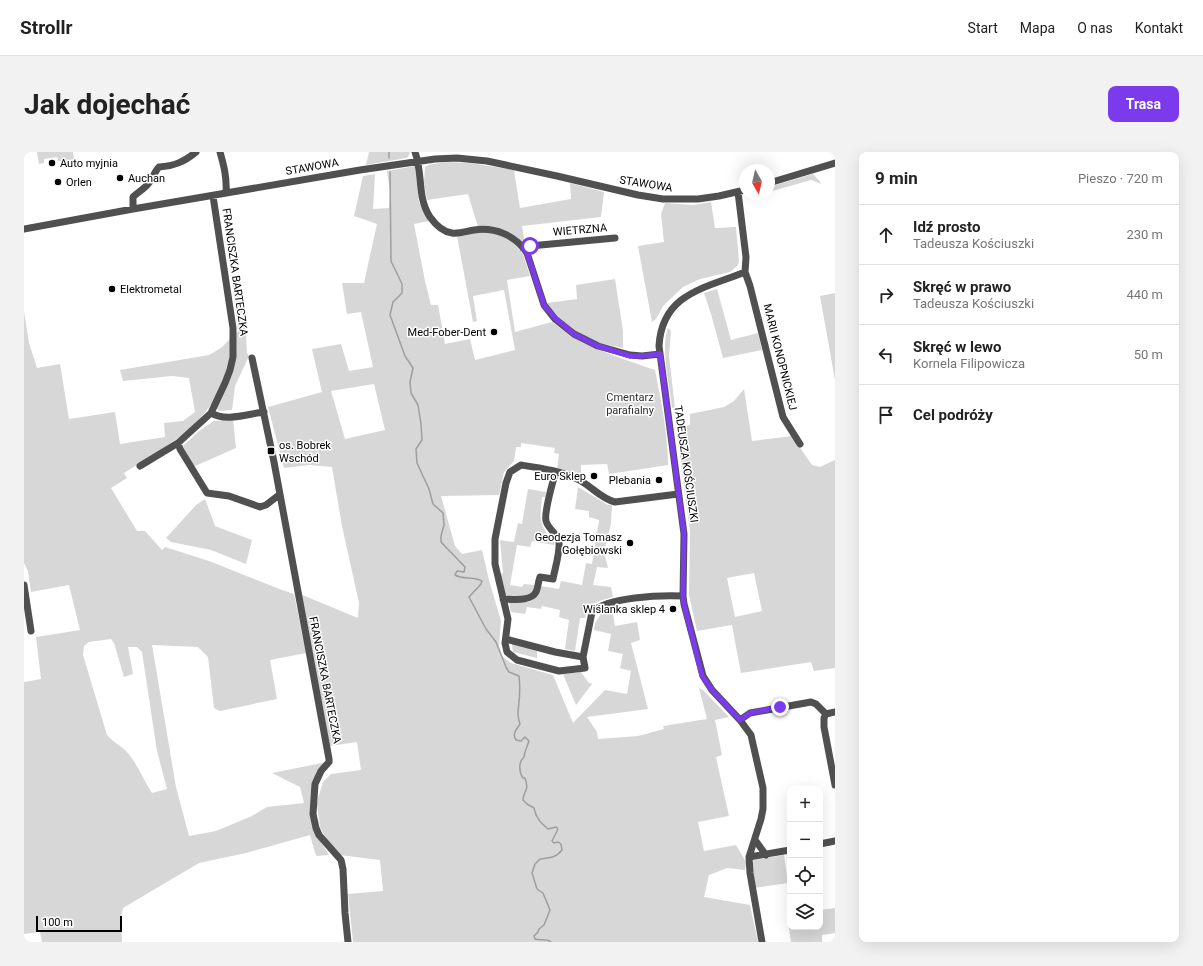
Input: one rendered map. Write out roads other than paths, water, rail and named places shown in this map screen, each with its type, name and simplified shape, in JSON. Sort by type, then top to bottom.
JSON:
[{"type":"street","points":[[133,209],[133,197],[146,187],[159,167],[174,166],[183,162],[196,152]]},
{"type":"street","name":"FRANCISZKA BARTECZKA","points":[[220,152],[227,182],[226,193]]},
{"type":"street","points":[[414,152],[418,161],[423,202],[430,217],[438,227],[452,233],[484,229],[495,230],[509,236],[527,253],[544,305],[555,318],[569,330],[591,344],[630,356],[660,354]]},
{"type":"street","name":"STAWOWA","points":[[24,229],[418,161],[457,158],[487,161],[558,176],[638,196],[663,199],[698,199],[739,192]]},
{"type":"street","points":[[775,181],[835,163]]},
{"type":"street","name":"FRANCISZKA BARTECZKA","points":[[211,413],[226,383],[233,357],[234,343],[231,308],[213,196]]},
{"type":"street","name":"MARII KONOPNICKIEJ","points":[[743,200],[746,257],[745,272],[750,286],[783,417],[800,444]]},
{"type":"street","name":"WIETRZNA","points":[[523,248],[530,246],[615,238]]},
{"type":"street","name":"TADEUSZA KOŚCIUSZKI","points":[[745,272],[706,286],[685,296],[671,310],[661,330],[660,354],[685,544],[683,596],[702,676],[712,690],[740,720],[751,735],[762,788],[763,809],[749,857],[752,886],[762,942]]},
{"type":"street","name":"FRANCISZKA BARTECZKA","points":[[252,358],[264,412],[329,759],[315,784],[313,814],[319,835],[340,860],[343,869],[348,942]]},
{"type":"street","points":[[140,466],[178,444],[211,413],[216,416],[224,417],[264,412]]},
{"type":"street","points":[[178,444],[207,493],[229,496],[260,507],[279,495]]},
{"type":"street","points":[[678,494],[615,502],[607,500],[580,480],[556,472],[520,465],[510,472],[506,483],[495,539],[495,564],[508,619],[506,639],[507,652],[517,660],[559,672],[585,668],[582,657],[592,612],[596,608],[606,603],[649,597],[683,596]]},
{"type":"street","points":[[503,599],[532,597],[536,593],[540,577],[553,579],[559,541],[546,520],[552,481],[556,472]]},
{"type":"street","points":[[24,585],[31,631]]},
{"type":"street","points":[[506,639],[555,652],[582,657]]},
{"type":"street","points":[[740,720],[750,713],[811,702],[816,704],[826,714]]},
{"type":"street","points":[[826,714],[835,712]]},
{"type":"street","points":[[826,714],[824,718],[824,727],[835,785]]},
{"type":"street","points":[[755,840],[766,854]]},
{"type":"street","points":[[823,843],[835,841]]},
{"type":"street","points":[[749,857],[787,850]]},
{"type":"waterway","points":[[389,152],[389,158]]},
{"type":"waterway","points":[[390,172],[391,261],[402,284],[402,293],[393,302],[390,315],[405,356],[413,368],[410,382],[411,393],[418,405],[422,440],[416,449],[417,463],[429,489],[433,504],[443,513],[444,525],[441,542],[465,567],[464,572],[457,571],[455,575],[482,581],[469,597],[486,629],[496,642],[509,672],[519,676],[520,692],[518,718],[520,724],[514,736],[516,740],[521,741],[525,737],[529,741],[520,764],[521,773],[523,778],[525,778],[527,786],[523,800],[534,808],[539,820],[548,829],[556,827],[558,829],[552,841],[554,843],[558,842],[561,844],[562,850],[555,856],[540,859],[535,864],[532,873],[537,889],[543,893],[550,910],[544,925],[534,936],[535,939],[547,940],[551,942]]},
{"type":"place","name":"Auto myjnia","points":[[52,163]]},
{"type":"place","name":"Auchan","points":[[120,178]]},
{"type":"place","name":"Orlen","points":[[58,182]]},
{"type":"place","name":"Elektrometal","points":[[112,289]]},
{"type":"place","name":"Med-Fober-Dent","points":[[494,332]]},
{"type":"place","name":"os. Bobrek Wschód","points":[[271,451]]},
{"type":"place","name":"Euro Sklep","points":[[594,476]]},
{"type":"place","name":"Plebania","points":[[659,480]]},
{"type":"place","name":"Geodezja Tomasz Gołębiowski","points":[[630,543]]},
{"type":"place","name":"Wiślanka sklep 4","points":[[673,609]]},
{"type":"park label","name":"Cmentarz parafialny","points":[[630,403]]}]
